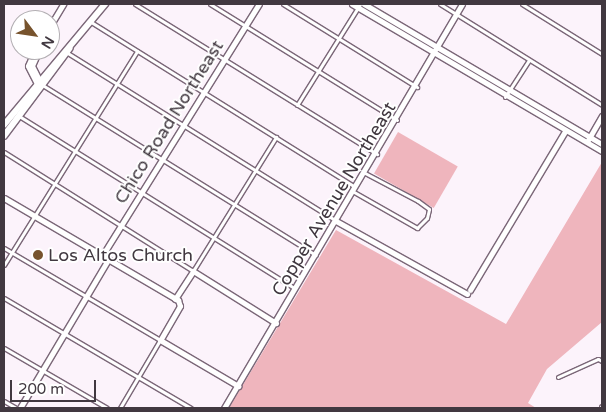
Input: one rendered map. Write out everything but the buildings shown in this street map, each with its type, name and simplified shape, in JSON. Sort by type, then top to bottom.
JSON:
[{"type":"main road","points":[[4,125],[105,4]]},
{"type":"main road","points":[[4,136],[39,84]]},
{"type":"street","points":[[135,4],[377,154]]},
{"type":"street","points":[[210,4],[397,120]]},
{"type":"street","name":"Chico Road Northeast","points":[[102,256],[259,4]]},
{"type":"street","points":[[283,4],[417,88]]},
{"type":"street","points":[[364,4],[588,140],[602,151]]},
{"type":"street","points":[[440,4],[602,105]]},
{"type":"street","points":[[436,56],[435,48],[462,4]]},
{"type":"street","points":[[522,4],[602,54]]},
{"type":"street","points":[[297,104],[357,5],[436,56],[505,97],[565,131],[602,144]]},
{"type":"street","points":[[90,22],[204,92],[417,228],[427,218],[429,209],[418,201],[365,173]]},
{"type":"street","points":[[67,51],[116,84],[336,221],[469,292],[565,131]]},
{"type":"street","points":[[4,265],[137,51]]},
{"type":"street","name":"Copper Avenue Northeast","points":[[224,408],[436,56]]},
{"type":"street","points":[[31,60],[28,66],[39,84],[316,256]]},
{"type":"street","points":[[35,60],[32,66],[39,84]]},
{"type":"street","points":[[505,97],[529,60]]},
{"type":"street","points":[[19,116],[296,290]]},
{"type":"street","points":[[588,140],[602,116]]},
{"type":"street","points":[[175,299],[276,138]]},
{"type":"street","points":[[4,152],[276,323]]},
{"type":"street","points":[[4,198],[175,299],[180,306],[120,408]]},
{"type":"street","points":[[4,248],[238,386]]},
{"type":"street","points":[[22,407],[108,260]]},
{"type":"street","points":[[4,298],[191,408]]},
{"type":"street","points":[[4,348],[107,408]]},
{"type":"street","points":[[558,377],[598,359],[602,361]]},
{"type":"street","points":[[4,401],[16,408]]},
{"type":"shaded area","points":[[398,132],[458,167],[434,208],[374,174]]},
{"type":"shaded area","points":[[602,162],[602,322],[547,369],[528,403],[536,408],[229,408],[336,230],[506,324]]},
{"type":"place","name":"Los Altos Church","points":[[38,255]]}]
